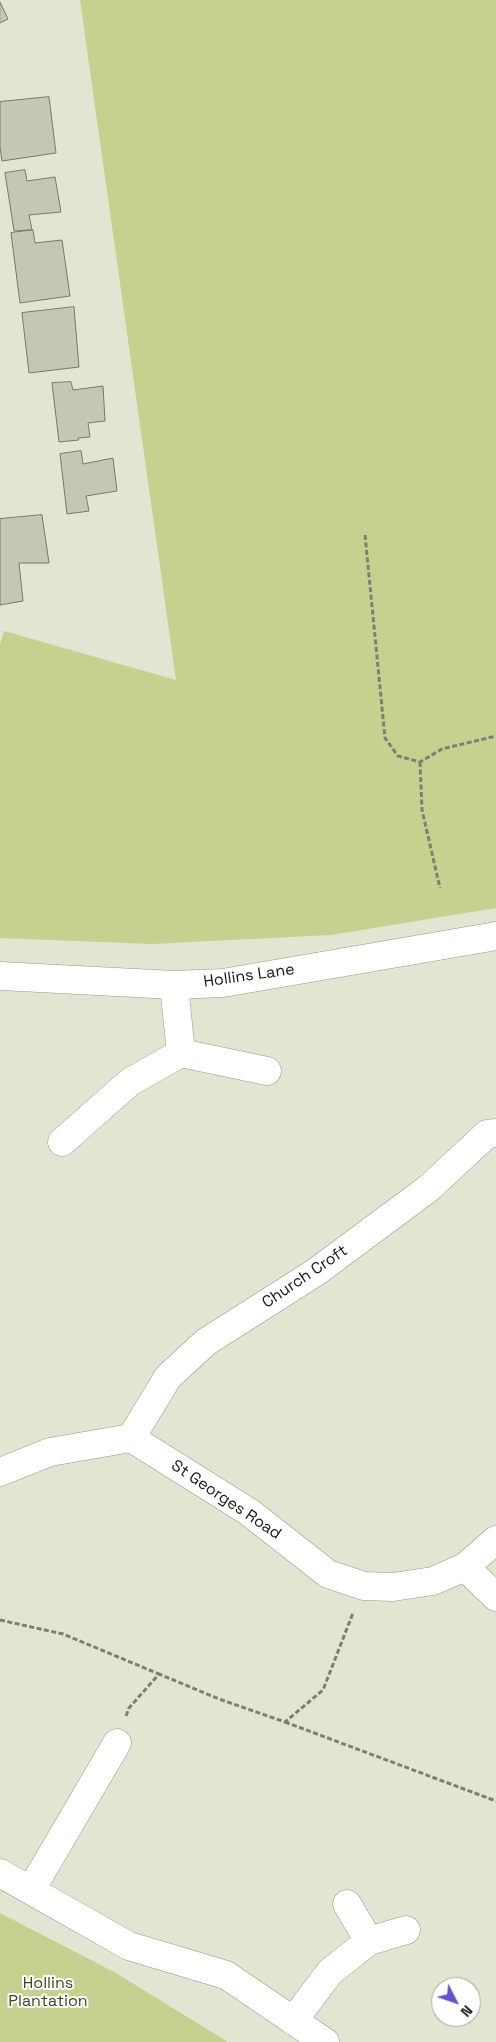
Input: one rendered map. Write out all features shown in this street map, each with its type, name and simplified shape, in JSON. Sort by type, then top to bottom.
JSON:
[{"type":"street","name":"Hollins Lane","points":[[0,976],[174,985],[223,983],[496,936]]},
{"type":"street","points":[[174,985],[181,1053]]},
{"type":"street","points":[[62,1142],[130,1082],[181,1053],[266,1071]]},
{"type":"street","name":"Church Croft","points":[[131,1438],[168,1376],[206,1342],[316,1272],[429,1188],[487,1134],[496,1133]]},
{"type":"street","points":[[0,1472],[50,1452],[131,1438]]},
{"type":"street","name":"St Georges Road","points":[[131,1438],[249,1512],[328,1574],[364,1586],[393,1587],[432,1581],[465,1567],[496,1540]]},
{"type":"street","points":[[465,1567],[496,1597]]},
{"type":"street","points":[[31,1890],[117,1743]]},
{"type":"street","points":[[0,1873],[129,1946],[226,1975],[324,2042]]},
{"type":"street","points":[[347,1904],[369,1941]]},
{"type":"street","points":[[293,2020],[330,1972],[369,1941],[406,1930]]},
{"type":"path","points":[[365,534],[385,738],[398,756],[420,762],[442,749],[496,736]]},
{"type":"path","points":[[420,762],[422,810],[440,888]]},
{"type":"path","points":[[286,1722],[323,1690],[364,1586]]},
{"type":"path","points":[[0,1620],[63,1634],[219,1699],[286,1722],[496,1801]]},
{"type":"path","points":[[117,1743],[129,1708],[159,1674]]},
{"type":"green space","points":[[80,0],[496,0],[496,908],[331,935],[152,944],[0,938],[0,645],[4,631],[176,680]]},
{"type":"green space","name":"Hollins Plantation","points":[[0,1913],[116,1973],[228,2042],[0,2042]]},
{"type":"building","points":[[0,2],[8,19],[0,23]]},
{"type":"building","points":[[49,97],[56,153],[2,161],[0,147],[0,102]]},
{"type":"building","points":[[25,170],[27,181],[55,177],[61,212],[29,215],[32,230],[14,231],[5,173]]},
{"type":"building","points":[[33,230],[35,243],[62,240],[70,296],[20,303],[11,233]]},
{"type":"building","points":[[74,307],[79,367],[29,373],[22,313]]},
{"type":"building","points":[[71,382],[73,390],[103,386],[105,421],[88,423],[90,437],[59,442],[52,383]]},
{"type":"building","points":[[81,451],[83,464],[113,458],[117,491],[86,496],[89,511],[67,514],[60,454]]},
{"type":"building","points":[[42,515],[49,563],[19,563],[23,601],[0,605],[0,519]]}]
